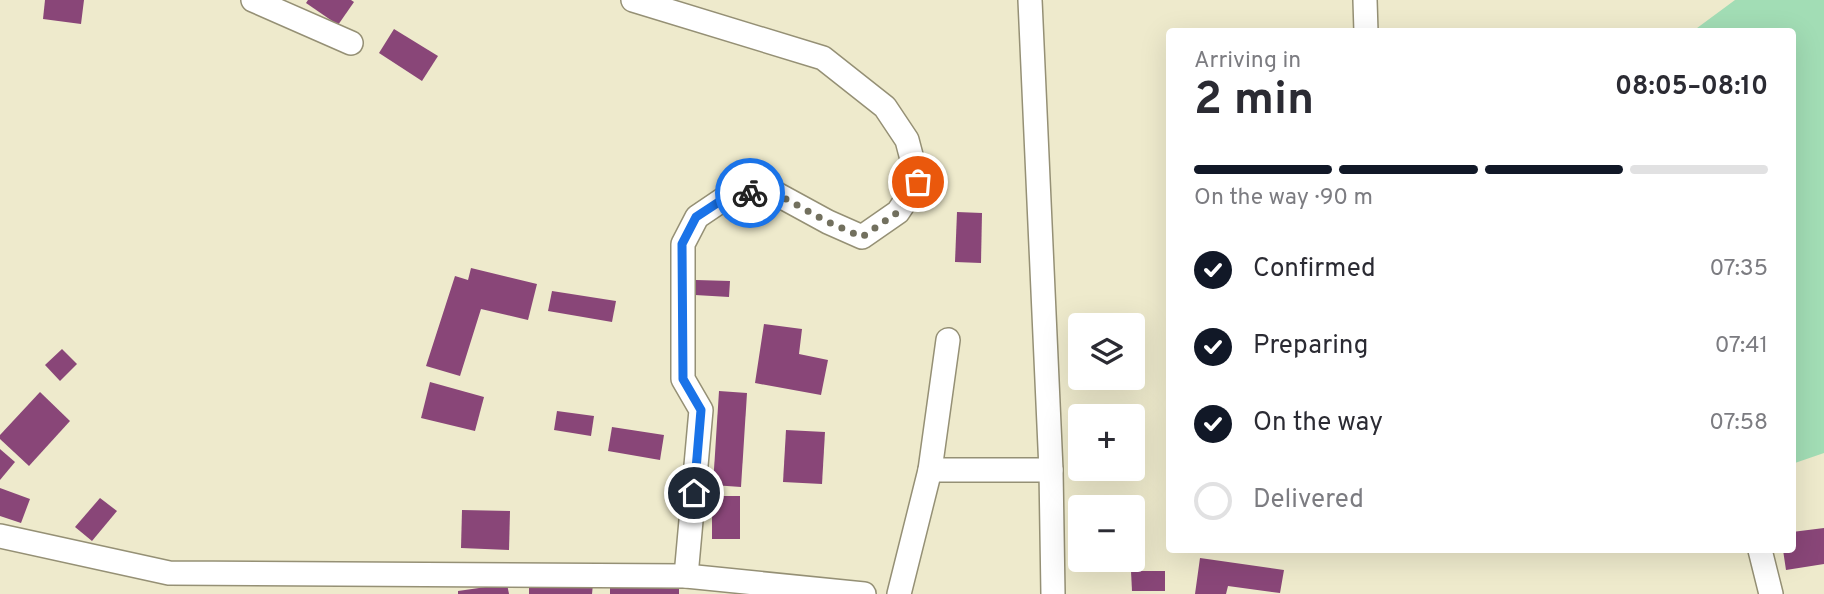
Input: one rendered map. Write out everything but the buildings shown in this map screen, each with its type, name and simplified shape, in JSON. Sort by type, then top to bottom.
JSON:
[{"type":"street","points":[[253,0],[351,43]]},
{"type":"street","points":[[633,0],[823,58],[885,107],[907,140],[918,182],[898,212],[862,237],[773,192],[731,194],[696,217],[682,244],[683,379],[701,410],[698,582]]},
{"type":"street","points":[[1030,0],[1051,470],[1053,594]]},
{"type":"street","points":[[1364,0],[1366,28]]},
{"type":"street","points":[[899,594],[930,471],[948,340]]},
{"type":"street","points":[[930,471],[1051,470]]},
{"type":"street","points":[[0,536],[168,584],[698,582],[864,594]]},
{"type":"street","points":[[1761,553],[1771,594]]},
{"type":"green space","points":[[1735,0],[1824,0],[1824,453],[1796,463],[1796,28],[1697,28]]},
{"type":"way so far","points":[[750,193],[773,192],[862,237],[898,212],[918,182]]},
{"type":"route","points":[[694,493],[701,410],[683,379],[682,244],[696,217],[731,194],[750,193]]}]
